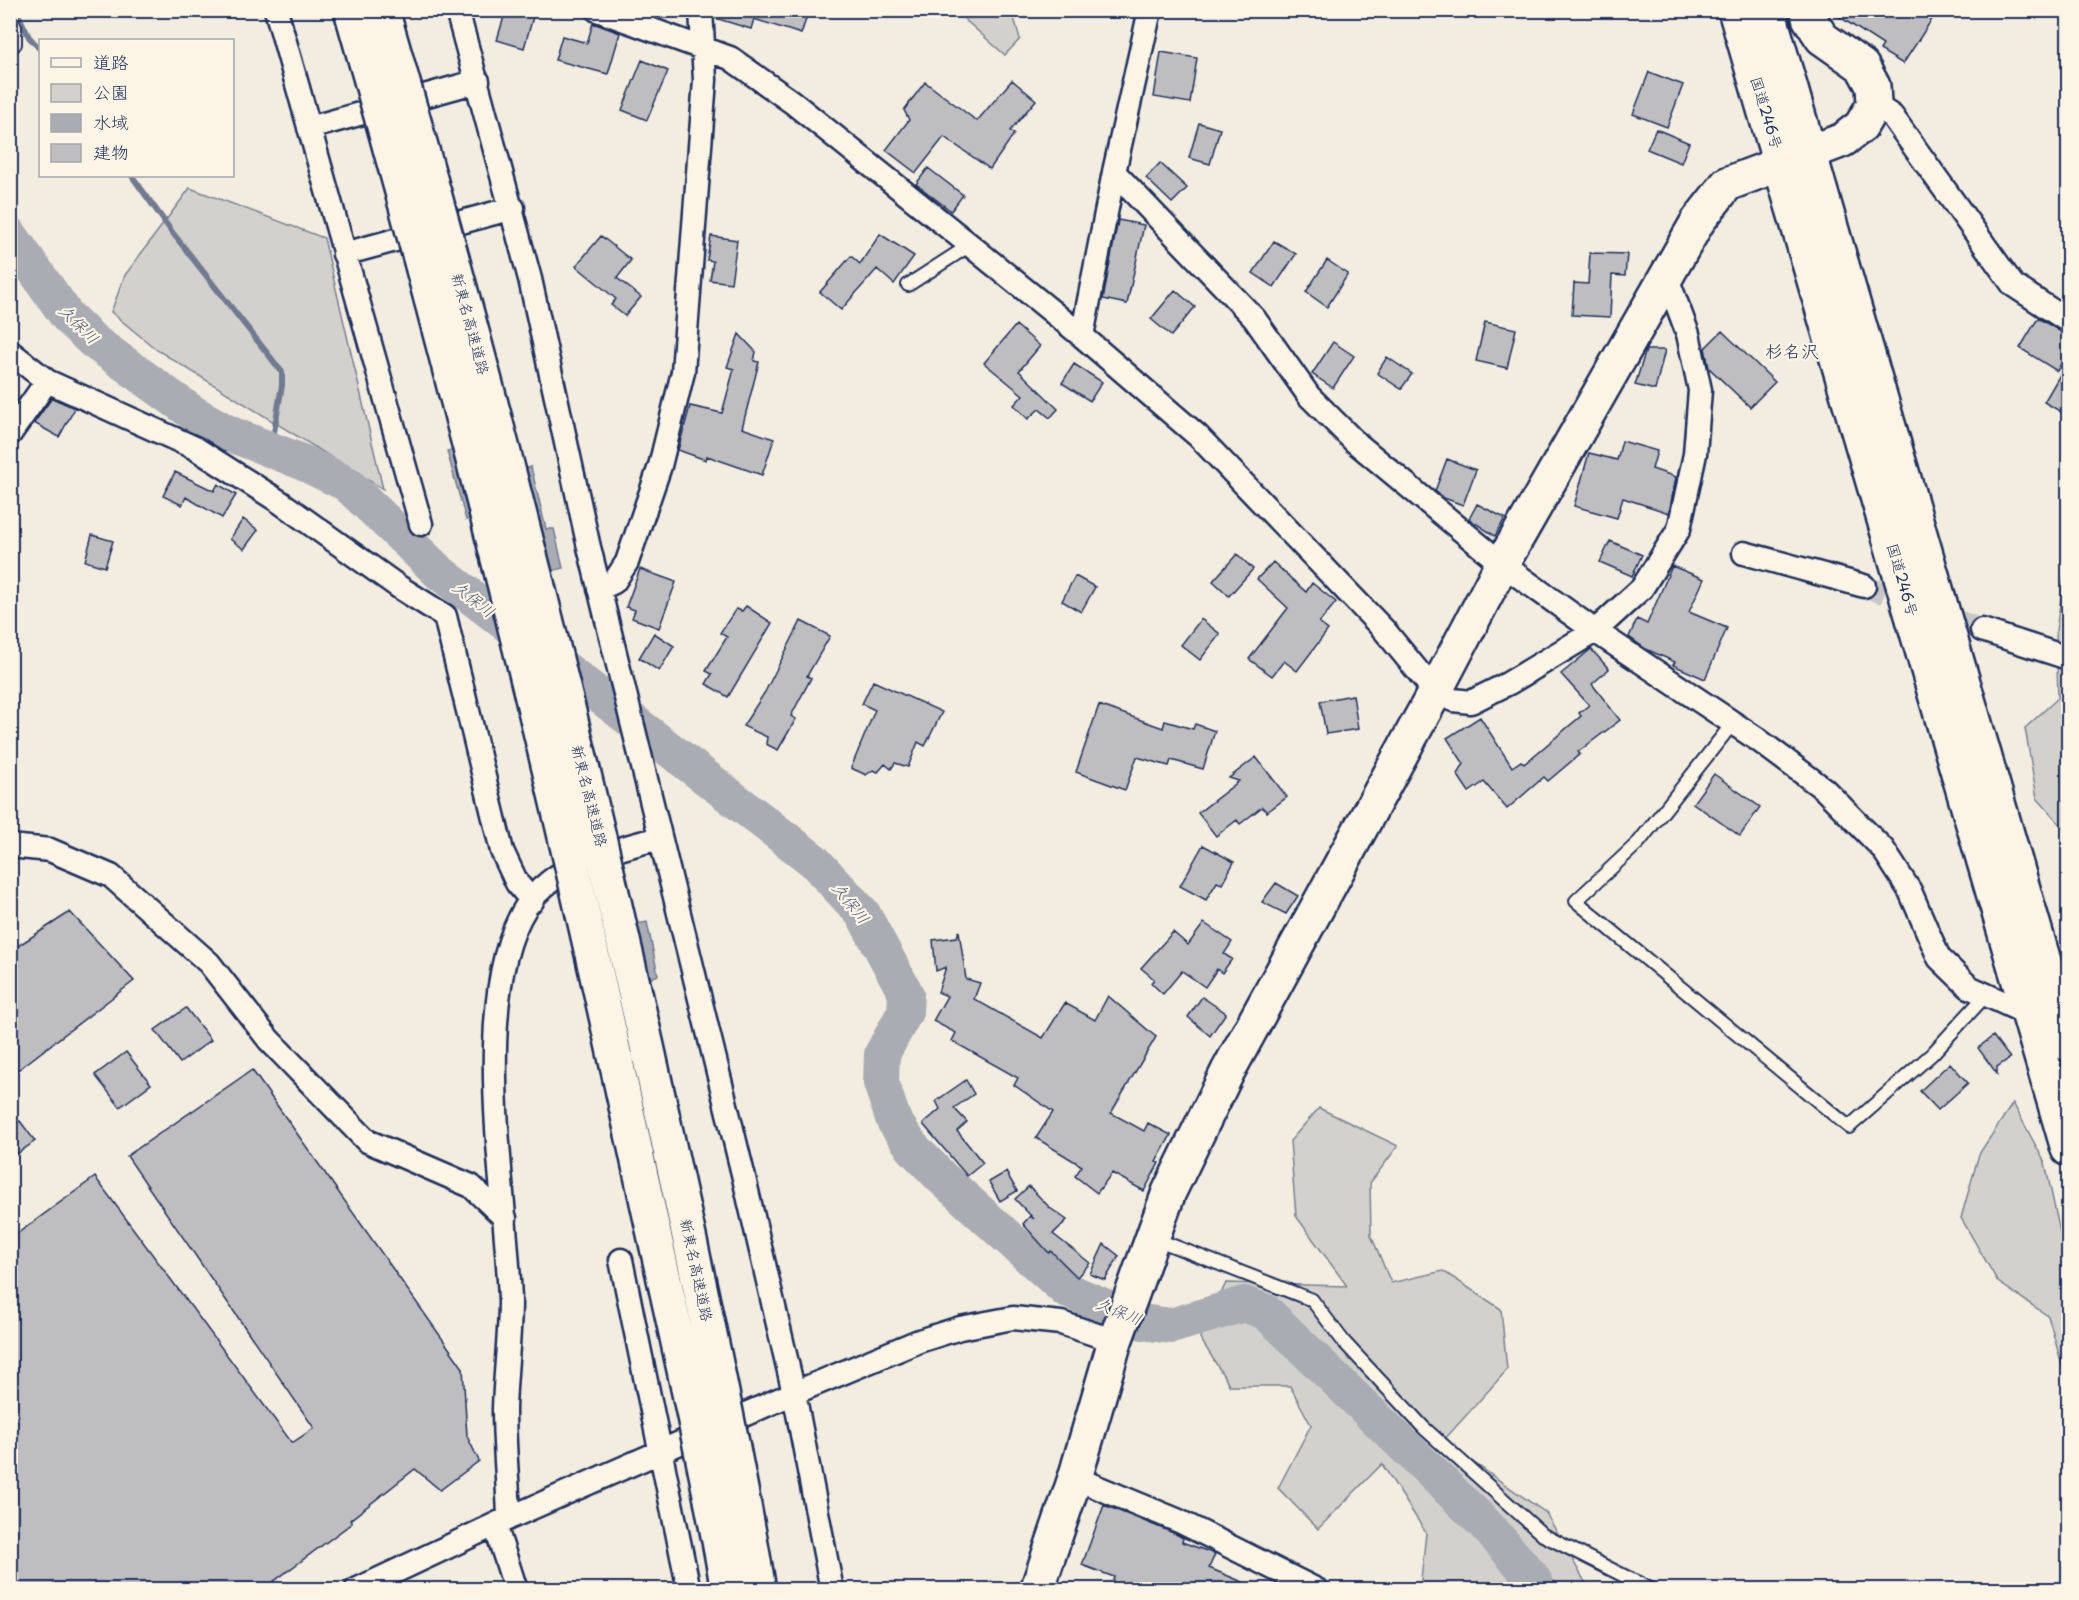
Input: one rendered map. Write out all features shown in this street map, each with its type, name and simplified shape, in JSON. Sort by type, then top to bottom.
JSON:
[{"type":"main road","name":"新東名高速道路","points":[[351,10],[404,195],[493,534],[578,886],[728,1590]]},
{"type":"main road","name":"新東名高速道路","points":[[382,10],[433,184],[525,529],[611,886],[700,1282],[759,1590]]},
{"type":"main road","name":"国道246号","points":[[1735,10],[1796,159],[2067,1036]]},
{"type":"main road","name":"国道246号","points":[[1768,10],[1796,159],[2029,1015],[2068,1149]]},
{"type":"main road","points":[[1037,1590],[1075,1478],[1116,1336],[1168,1192],[1228,1071],[1435,692],[1502,564],[1666,275],[1698,221],[1727,184],[1843,140],[1861,126],[1874,104],[1873,86],[1862,66],[1822,38],[1809,18],[1808,10]]},
{"type":"street","points":[[276,10],[421,524]]},
{"type":"street","points":[[457,10],[513,208],[599,589],[744,1178],[794,1393],[832,1590]]},
{"type":"street","points":[[597,10],[730,57],[792,102],[970,245],[1082,336],[1198,436],[1385,631],[1435,692],[1453,700],[1471,702],[1509,683],[1595,631],[1642,588],[1679,530],[1695,454],[1700,390],[1688,334],[1666,275]]},
{"type":"street","points":[[599,589],[614,582],[627,562],[660,466],[683,372],[705,80],[701,10]]},
{"type":"street","points":[[1082,336],[1114,172],[1150,10]]},
{"type":"street","points":[[309,128],[478,81]]},
{"type":"street","points":[[1874,104],[1892,116],[2013,285],[2068,321]]},
{"type":"street","points":[[1114,172],[1254,318],[1310,396],[1354,441],[1502,564],[1595,631],[1733,723],[1824,789],[1883,849],[1910,891],[1939,958],[1969,987],[2067,1036]]},
{"type":"street","points":[[344,254],[513,208]]},
{"type":"street","points":[[10,352],[47,381],[195,448],[280,502],[399,587],[445,616],[502,851],[508,868],[532,901]]},
{"type":"street","points":[[10,434],[47,381]]},
{"type":"street","points":[[1744,553],[1842,578],[1864,586]]},
{"type":"street","points":[[1982,630],[2068,658]]},
{"type":"street","points":[[516,1590],[502,1521],[504,1411],[510,1303],[506,1218],[496,1098],[499,994],[504,960],[514,929],[532,901],[569,870],[594,856],[660,838]]},
{"type":"street","points":[[10,846],[50,850],[111,876],[209,963],[269,1040],[367,1141],[471,1186],[506,1218]]},
{"type":"street","points":[[621,1260],[689,1590]]},
{"type":"street","points":[[356,1590],[502,1521],[794,1393],[930,1338],[960,1328],[1013,1318],[1061,1323],[1116,1336]]},
{"type":"street","points":[[1075,1478],[1179,1521],[1317,1590]]},
{"type":"lane","points":[[10,17],[15,27],[15,44],[10,48]]},
{"type":"lane","points":[[908,285],[970,245]]},
{"type":"lane","points":[[1733,723],[1639,842],[1576,901],[1849,1127],[1932,1054],[1986,995]]},
{"type":"lane","points":[[1152,1238],[1312,1300],[1344,1342],[1424,1428],[1542,1535],[1652,1590]]},
{"type":"green space","points":[[955,11],[1009,11],[1013,14],[1020,39],[1005,55]]},
{"type":"green space","points":[[190,188],[324,238],[383,489],[157,350],[111,312],[125,275]]},
{"type":"green space","points":[[2067,559],[2068,833],[2037,798],[2025,728],[2058,698],[2056,630]]},
{"type":"green space","points":[[2013,1103],[2045,1163],[2068,1269],[2068,1377],[2062,1365],[2048,1316],[1998,1282],[1961,1218],[1979,1154]]},
{"type":"green space","points":[[1319,1108],[1398,1146],[1370,1183],[1371,1235],[1391,1283],[1443,1271],[1501,1309],[1507,1370],[1443,1441],[1546,1513],[1589,1589],[1420,1589],[1426,1533],[1382,1464],[1318,1529],[1278,1488],[1311,1425],[1290,1386],[1230,1386],[1200,1338],[1226,1283],[1347,1286],[1296,1216],[1290,1141]]},
{"type":"water","points":[[478,443],[488,480],[531,467],[546,529],[554,529],[563,568],[521,579],[506,509],[466,520],[447,451]]},
{"type":"water","points":[[647,922],[658,975],[649,979],[657,1015],[609,929]]},
{"type":"building","points":[[506,10],[535,10],[524,48],[497,40]]},
{"type":"building","points":[[715,10],[809,10],[801,34],[754,19],[751,29],[715,18]]},
{"type":"building","points":[[1829,10],[1938,10],[1903,64],[1880,50],[1883,45]]},
{"type":"building","points":[[593,23],[620,33],[608,74],[555,60],[562,36],[587,43]]},
{"type":"building","points":[[1161,52],[1197,58],[1190,103],[1154,97]]},
{"type":"building","points":[[642,60],[668,71],[647,120],[622,110]]},
{"type":"building","points":[[1649,72],[1683,85],[1667,127],[1633,114]]},
{"type":"building","points":[[1012,80],[1036,100],[1010,131],[1014,134],[990,169],[944,137],[916,173],[886,150],[909,120],[904,110],[925,82],[977,121]]},
{"type":"building","points":[[1199,123],[1220,129],[1210,164],[1189,158]]},
{"type":"building","points":[[1656,129],[1689,143],[1681,163],[1647,149]]},
{"type":"building","points":[[1160,163],[1187,188],[1172,203],[1146,178]]},
{"type":"building","points":[[928,168],[963,195],[951,211],[916,184]]},
{"type":"building","points":[[1118,220],[1144,225],[1127,304],[1103,299]]},
{"type":"building","points":[[880,234],[914,256],[894,284],[877,269],[841,310],[820,292],[851,256],[860,264]]},
{"type":"building","points":[[601,236],[631,260],[617,278],[641,297],[625,316],[611,305],[616,299],[576,266]]},
{"type":"building","points":[[711,236],[737,240],[731,283],[710,280],[713,261],[707,260]]},
{"type":"building","points":[[1274,241],[1296,254],[1274,287],[1253,273]]},
{"type":"building","points":[[1590,253],[1627,254],[1625,276],[1612,275],[1610,317],[1572,315],[1574,283],[1588,284]]},
{"type":"building","points":[[1327,260],[1348,274],[1327,307],[1306,292]]},
{"type":"building","points":[[1175,290],[1195,307],[1171,336],[1151,319]]},
{"type":"building","points":[[2038,318],[2068,336],[2068,352],[2057,371],[2020,348]]},
{"type":"building","points":[[1485,322],[1516,329],[1507,368],[1476,361]]},
{"type":"building","points":[[1016,325],[1040,346],[1019,371],[1058,409],[1050,418],[1039,409],[1028,419],[1014,405],[1023,395],[984,363]]},
{"type":"building","points":[[1722,331],[1775,382],[1750,407],[1709,368],[1705,348]]},
{"type":"building","points":[[739,334],[756,352],[754,361],[759,362],[742,428],[774,439],[762,475],[707,456],[706,460],[678,450],[690,406],[722,413],[734,369],[727,367]]},
{"type":"building","points":[[1333,342],[1354,356],[1333,388],[1312,374]]},
{"type":"building","points":[[1646,350],[1665,350],[1655,390],[1635,385]]},
{"type":"building","points":[[1387,357],[1412,374],[1401,389],[1377,373]]},
{"type":"building","points":[[2068,361],[2068,416],[2044,402]]},
{"type":"building","points":[[1074,364],[1102,382],[1090,401],[1062,383]]},
{"type":"building","points":[[52,398],[75,408],[59,437],[34,423]]},
{"type":"building","points":[[1622,441],[1657,451],[1652,469],[1676,477],[1669,513],[1623,498],[1617,518],[1574,506],[1589,453],[1617,460]]},
{"type":"building","points":[[1447,459],[1476,470],[1463,505],[1444,498],[1435,491]]},
{"type":"building","points":[[175,472],[214,491],[218,484],[236,495],[222,518],[186,497],[182,505],[163,496]]},
{"type":"building","points":[[1477,504],[1505,518],[1495,536],[1469,519]]},
{"type":"building","points":[[243,519],[258,530],[244,549],[230,539]]},
{"type":"building","points":[[92,535],[113,541],[105,567],[85,561]]},
{"type":"building","points":[[1610,541],[1642,555],[1632,576],[1600,562]]},
{"type":"building","points":[[1237,554],[1253,569],[1229,596],[1213,581]]},
{"type":"building","points":[[1273,562],[1306,592],[1312,583],[1336,602],[1319,623],[1328,630],[1297,671],[1284,661],[1272,676],[1249,659],[1288,608],[1257,579]]},
{"type":"building","points":[[1672,566],[1704,579],[1689,612],[1727,628],[1705,679],[1673,665],[1675,662],[1646,649],[1629,637],[1637,619],[1647,624]]},
{"type":"building","points":[[640,569],[676,582],[659,628],[632,618],[635,610],[626,607]]},
{"type":"building","points":[[1075,576],[1095,587],[1081,612],[1062,601]]},
{"type":"building","points":[[746,606],[772,623],[728,697],[706,684],[712,674],[706,671],[727,637],[720,633],[736,609],[742,611]]},
{"type":"building","points":[[1201,619],[1220,634],[1200,660],[1181,645]]},
{"type":"building","points":[[801,621],[830,636],[807,676],[811,678],[791,716],[796,719],[778,750],[766,744],[767,737],[743,726],[765,692]]},
{"type":"building","points":[[654,633],[674,646],[659,671],[639,658]]},
{"type":"building","points":[[1591,649],[1609,669],[1592,684],[1620,720],[1578,752],[1580,754],[1548,781],[1544,777],[1507,809],[1484,782],[1469,792],[1457,774],[1464,764],[1447,738],[1480,717],[1512,767],[1521,761],[1524,764],[1581,716],[1579,713],[1589,705],[1561,674]]},
{"type":"building","points":[[873,681],[942,712],[925,746],[918,742],[908,767],[895,763],[891,769],[885,764],[878,772],[873,770],[866,775],[851,768],[875,710],[862,704]]},
{"type":"building","points":[[1353,695],[1358,729],[1326,734],[1320,701]]},
{"type":"building","points":[[1099,705],[1163,728],[1165,721],[1193,729],[1195,724],[1215,731],[1203,769],[1171,760],[1169,766],[1137,757],[1125,790],[1076,772]]},
{"type":"building","points":[[1256,757],[1287,797],[1267,812],[1262,807],[1240,824],[1237,820],[1216,836],[1198,813],[1239,781],[1229,778]]},
{"type":"building","points":[[1714,774],[1760,807],[1740,836],[1693,803]]},
{"type":"building","points":[[1203,845],[1234,862],[1222,884],[1217,882],[1206,900],[1180,886]]},
{"type":"building","points":[[1276,883],[1298,896],[1286,914],[1262,902]]},
{"type":"building","points":[[70,912],[134,981],[10,1076],[10,951]]},
{"type":"building","points":[[1204,923],[1232,942],[1224,954],[1232,959],[1222,973],[1217,969],[1205,987],[1182,971],[1163,994],[1151,983],[1154,979],[1141,968],[1173,932],[1188,945]]},
{"type":"building","points":[[959,931],[966,979],[980,983],[974,999],[1043,1038],[1065,1003],[1095,1020],[1108,996],[1156,1037],[1111,1113],[1144,1131],[1148,1123],[1171,1135],[1144,1191],[1112,1173],[1097,1193],[1075,1176],[1082,1166],[1036,1138],[1053,1112],[1014,1085],[1018,1078],[952,1041],[956,1033],[933,1021],[947,996],[938,992],[946,967],[936,971],[933,940],[957,937]]},
{"type":"building","points":[[1202,997],[1226,1013],[1210,1036],[1188,1017]]},
{"type":"building","points":[[186,1008],[211,1040],[180,1063],[155,1030]]},
{"type":"building","points":[[1993,1036],[2010,1058],[1997,1067],[1997,1074],[1978,1048]]},
{"type":"building","points":[[126,1052],[151,1084],[120,1107],[95,1075]]},
{"type":"building","points":[[1950,1063],[1968,1083],[1938,1110],[1920,1091]]},
{"type":"building","points":[[252,1070],[463,1368],[467,1436],[479,1461],[440,1490],[415,1469],[350,1520],[352,1523],[262,1590],[10,1590],[10,1239],[95,1177],[292,1443],[314,1428],[127,1156]]},
{"type":"building","points":[[966,1080],[974,1094],[954,1108],[967,1122],[957,1131],[983,1163],[967,1176],[923,1124],[940,1109],[936,1101]]},
{"type":"building","points":[[20,1121],[35,1141],[10,1159],[10,1128]]},
{"type":"building","points":[[1006,1172],[1017,1191],[1000,1201],[989,1182]]},
{"type":"building","points":[[1029,1186],[1050,1208],[1067,1220],[1053,1234],[1090,1263],[1077,1277],[1051,1251],[1049,1253],[1023,1224],[1030,1216],[1034,1219],[1015,1199]]},
{"type":"building","points":[[1104,1244],[1119,1256],[1105,1280],[1090,1274]]},
{"type":"building","points":[[1104,1505],[1176,1534],[1183,1538],[1182,1542],[1215,1554],[1209,1568],[1262,1590],[1132,1590],[1112,1582],[1114,1577],[1082,1565]]},
{"type":"waterway","points":[[16,10],[29,37],[39,48]]},
{"type":"waterway","points":[[133,177],[172,232],[282,372],[282,385],[271,450]]},
{"type":"waterway","name":"久保川","points":[[10,235],[67,316],[93,341],[193,413],[228,433],[302,462],[347,484],[439,572],[813,860],[863,914],[906,994],[905,1012],[882,1054],[881,1083],[894,1121],[913,1148],[941,1177],[1066,1290],[1142,1322],[1171,1326],[1244,1304],[1266,1312],[1486,1525],[1531,1576],[1539,1590]]},
{"type":"tunnel","points":[[1864,586],[1982,630]]},
{"type":"district","name":"杉名沢","points":[[1792,352]]}]
